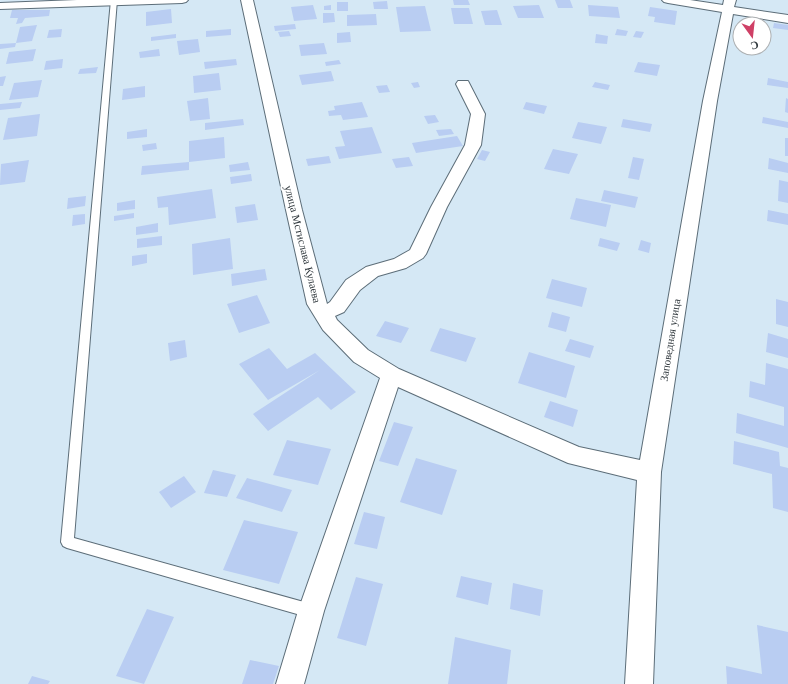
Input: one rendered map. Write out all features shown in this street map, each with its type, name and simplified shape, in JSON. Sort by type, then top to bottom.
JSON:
[{"type":"street","points":[[0,6],[113,1],[182,0]]},
{"type":"street","name":"улица Мстислава Кулаева","points":[[247,0],[294,210],[317,304],[330,325],[361,356],[392,375],[576,456],[649,472]]},
{"type":"street","points":[[668,0],[729,5],[788,20]]},
{"type":"street","name":"Заповедная улица","points":[[639,684],[649,472],[710,101],[729,5]]},
{"type":"street","points":[[323,314],[337,307],[353,285],[372,271],[400,264],[417,254],[439,207],[473,145],[478,114],[463,84]]},
{"type":"street","points":[[290,684],[311,611],[392,375]]},
{"type":"lane","points":[[113,1],[67,542],[311,611]]},
{"type":"building","points":[[453,0],[468,0],[470,5],[454,5]]},
{"type":"building","points":[[555,0],[570,0],[573,8],[558,8]]},
{"type":"building","points":[[387,1],[388,9],[374,9],[373,2]]},
{"type":"building","points":[[337,2],[348,2],[348,11],[337,11]]},
{"type":"building","points":[[313,5],[317,19],[294,21],[291,7]]},
{"type":"building","points":[[331,5],[331,10],[324,10],[324,6]]},
{"type":"building","points":[[539,5],[544,18],[518,18],[513,6]]},
{"type":"building","points":[[588,5],[618,7],[620,18],[589,16]]},
{"type":"building","points":[[425,6],[431,31],[400,32],[396,7]]},
{"type":"building","points":[[650,7],[677,11],[675,25],[654,22],[655,17],[648,16]]},
{"type":"building","points":[[451,8],[469,8],[473,24],[454,24]]},
{"type":"building","points":[[171,9],[172,23],[146,26],[146,12]]},
{"type":"building","points":[[12,10],[50,10],[49,16],[25,18],[22,23],[16,24],[18,18],[10,18]]},
{"type":"building","points":[[497,10],[502,25],[485,25],[481,11]]},
{"type":"building","points":[[323,13],[334,13],[335,22],[323,23]]},
{"type":"building","points":[[376,14],[377,25],[347,26],[347,15]]},
{"type":"building","points":[[774,23],[788,25],[788,30],[773,28]]},
{"type":"building","points":[[295,24],[296,29],[275,31],[274,26]]},
{"type":"building","points":[[37,25],[32,41],[16,43],[20,27]]},
{"type":"building","points":[[62,29],[61,37],[47,38],[49,30]]},
{"type":"building","points":[[231,29],[231,35],[206,37],[206,31]]},
{"type":"building","points":[[617,29],[628,31],[626,36],[615,35]]},
{"type":"building","points":[[289,31],[291,36],[280,37],[278,32]]},
{"type":"building","points":[[636,31],[644,32],[641,38],[633,37]]},
{"type":"building","points":[[350,32],[351,42],[337,43],[337,33]]},
{"type":"building","points":[[176,34],[176,38],[151,41],[151,37]]},
{"type":"building","points":[[596,34],[608,36],[607,44],[595,43]]},
{"type":"building","points":[[198,39],[200,52],[179,55],[177,41]]},
{"type":"building","points":[[16,43],[15,47],[0,49],[0,44]]},
{"type":"building","points":[[324,43],[327,54],[301,56],[299,45]]},
{"type":"building","points":[[36,49],[33,61],[6,64],[9,52]]},
{"type":"building","points":[[159,49],[160,56],[140,58],[139,52]]},
{"type":"building","points":[[63,59],[62,68],[44,70],[46,61]]},
{"type":"building","points":[[236,59],[237,65],[205,69],[204,62]]},
{"type":"building","points":[[339,60],[341,64],[326,66],[325,62]]},
{"type":"building","points":[[638,62],[660,65],[657,76],[634,72]]},
{"type":"building","points":[[98,67],[96,73],[78,74],[80,69]]},
{"type":"building","points":[[331,71],[334,81],[302,85],[299,75]]},
{"type":"building","points":[[219,73],[221,90],[194,93],[193,76]]},
{"type":"building","points":[[6,76],[3,86],[0,86],[0,77]]},
{"type":"building","points":[[768,78],[788,82],[788,88],[767,85]]},
{"type":"building","points":[[42,80],[38,97],[9,100],[14,83]]},
{"type":"building","points":[[418,82],[420,87],[414,88],[411,83]]},
{"type":"building","points":[[595,82],[610,85],[608,90],[592,87]]},
{"type":"building","points":[[387,85],[390,92],[379,93],[376,86]]},
{"type":"building","points":[[145,86],[145,97],[122,100],[123,89]]},
{"type":"building","points":[[208,98],[210,119],[190,121],[187,101]]},
{"type":"building","points":[[786,98],[788,99],[788,113],[785,112]]},
{"type":"building","points":[[22,102],[20,108],[0,110],[0,104]]},
{"type":"building","points":[[362,102],[368,117],[343,120],[341,115],[329,116],[328,111],[335,110],[334,106]]},
{"type":"building","points":[[526,102],[547,106],[544,114],[523,109]]},
{"type":"building","points":[[40,114],[37,136],[3,140],[8,118]]},
{"type":"building","points":[[435,115],[439,122],[428,124],[424,116]]},
{"type":"building","points":[[763,117],[788,122],[788,128],[762,123]]},
{"type":"building","points":[[243,119],[244,125],[205,130],[205,123]]},
{"type":"building","points":[[623,119],[652,124],[650,132],[621,127]]},
{"type":"building","points":[[578,122],[607,127],[601,144],[572,138]]},
{"type":"building","points":[[372,127],[382,153],[339,159],[335,147],[345,146],[340,131]]},
{"type":"building","points":[[147,129],[147,137],[127,139],[127,132]]},
{"type":"building","points":[[451,129],[454,134],[439,136],[436,130]]},
{"type":"building","points":[[457,136],[463,146],[416,153],[412,143]]},
{"type":"building","points":[[224,137],[225,158],[189,162],[189,141]]},
{"type":"building","points":[[785,138],[788,138],[788,156],[785,156]]},
{"type":"building","points":[[156,143],[157,149],[143,151],[142,145]]},
{"type":"building","points":[[553,149],[578,154],[569,174],[544,169]]},
{"type":"building","points":[[482,150],[490,152],[485,161],[477,159]]},
{"type":"building","points":[[329,156],[331,163],[308,166],[306,159]]},
{"type":"building","points":[[409,157],[413,166],[396,168],[392,159]]},
{"type":"building","points":[[633,157],[644,159],[639,180],[628,178]]},
{"type":"building","points":[[769,158],[788,163],[788,173],[768,169]]},
{"type":"building","points":[[29,160],[25,182],[0,185],[1,164]]},
{"type":"building","points":[[189,162],[189,170],[141,175],[142,166]]},
{"type":"building","points":[[248,162],[250,170],[230,172],[229,165]]},
{"type":"building","points":[[251,174],[252,181],[231,184],[230,177]]},
{"type":"building","points":[[779,180],[788,182],[788,203],[778,201]]},
{"type":"building","points":[[212,189],[216,218],[169,225],[168,207],[158,208],[157,197]]},
{"type":"building","points":[[604,190],[638,197],[635,208],[601,201]]},
{"type":"building","points":[[86,196],[85,206],[67,209],[68,198]]},
{"type":"building","points":[[576,198],[611,205],[606,227],[570,219]]},
{"type":"building","points":[[135,200],[135,209],[117,211],[117,203]]},
{"type":"building","points":[[255,204],[258,220],[237,223],[235,207]]},
{"type":"building","points":[[768,210],[788,214],[788,225],[767,221]]},
{"type":"building","points":[[134,213],[134,218],[114,221],[114,216]]},
{"type":"building","points":[[85,214],[85,224],[72,226],[73,215]]},
{"type":"building","points":[[158,223],[158,232],[136,235],[136,227]]},
{"type":"building","points":[[162,236],[162,245],[137,248],[137,239]]},
{"type":"building","points":[[230,238],[233,269],[193,275],[192,244]]},
{"type":"building","points":[[600,238],[620,243],[617,251],[598,246]]},
{"type":"building","points":[[641,240],[651,243],[649,253],[638,250]]},
{"type":"building","points":[[147,254],[147,263],[132,266],[132,256]]},
{"type":"building","points":[[265,269],[267,280],[232,286],[231,274]]},
{"type":"building","points":[[552,279],[587,288],[582,307],[546,298]]},
{"type":"building","points":[[257,295],[270,323],[239,333],[227,304]]},
{"type":"building","points":[[776,299],[788,302],[788,327],[776,324]]},
{"type":"building","points":[[552,312],[570,317],[566,332],[548,327]]},
{"type":"building","points":[[385,321],[409,328],[401,343],[376,336]]},
{"type":"building","points":[[440,328],[476,338],[466,362],[430,351]]},
{"type":"building","points":[[768,333],[788,339],[788,358],[766,352]]},
{"type":"building","points":[[570,339],[594,346],[590,358],[565,351]]},
{"type":"building","points":[[185,340],[187,357],[170,361],[168,343]]},
{"type":"building","points":[[269,348],[287,369],[315,353],[356,392],[331,410],[318,397],[268,431],[253,414],[320,370],[268,400],[239,364]]},
{"type":"building","points":[[529,352],[575,366],[566,398],[518,383]]},
{"type":"building","points":[[766,363],[788,369],[788,448],[736,433],[737,413],[784,426],[784,407],[749,397],[750,381],[765,385]]},
{"type":"building","points":[[550,401],[578,410],[573,427],[544,417]]},
{"type":"building","points":[[394,422],[413,427],[398,466],[379,461]]},
{"type":"building","points":[[287,440],[331,449],[318,485],[273,475]]},
{"type":"building","points":[[734,441],[779,452],[780,466],[788,468],[788,512],[773,508],[772,474],[733,464]]},
{"type":"building","points":[[416,458],[457,470],[442,515],[400,502]]},
{"type":"building","points":[[213,470],[236,475],[227,497],[204,493]]},
{"type":"building","points":[[184,476],[196,492],[171,508],[159,492]]},
{"type":"building","points":[[247,478],[292,490],[282,512],[236,498]]},
{"type":"building","points":[[364,512],[385,517],[377,549],[354,544]]},
{"type":"building","points":[[244,520],[298,532],[279,584],[223,570]]},
{"type":"building","points":[[461,576],[492,583],[488,605],[456,597]]},
{"type":"building","points":[[356,577],[383,584],[366,646],[337,638]]},
{"type":"building","points":[[513,583],[543,590],[540,616],[510,609]]},
{"type":"building","points":[[147,609],[174,617],[144,684],[116,676]]},
{"type":"building","points":[[757,625],[788,632],[788,684],[727,684],[726,666],[762,674]]},
{"type":"building","points":[[455,637],[511,650],[507,684],[448,684]]},
{"type":"building","points":[[250,660],[279,666],[273,684],[242,684]]},
{"type":"building","points":[[32,676],[50,681],[48,684],[28,684]]}]
